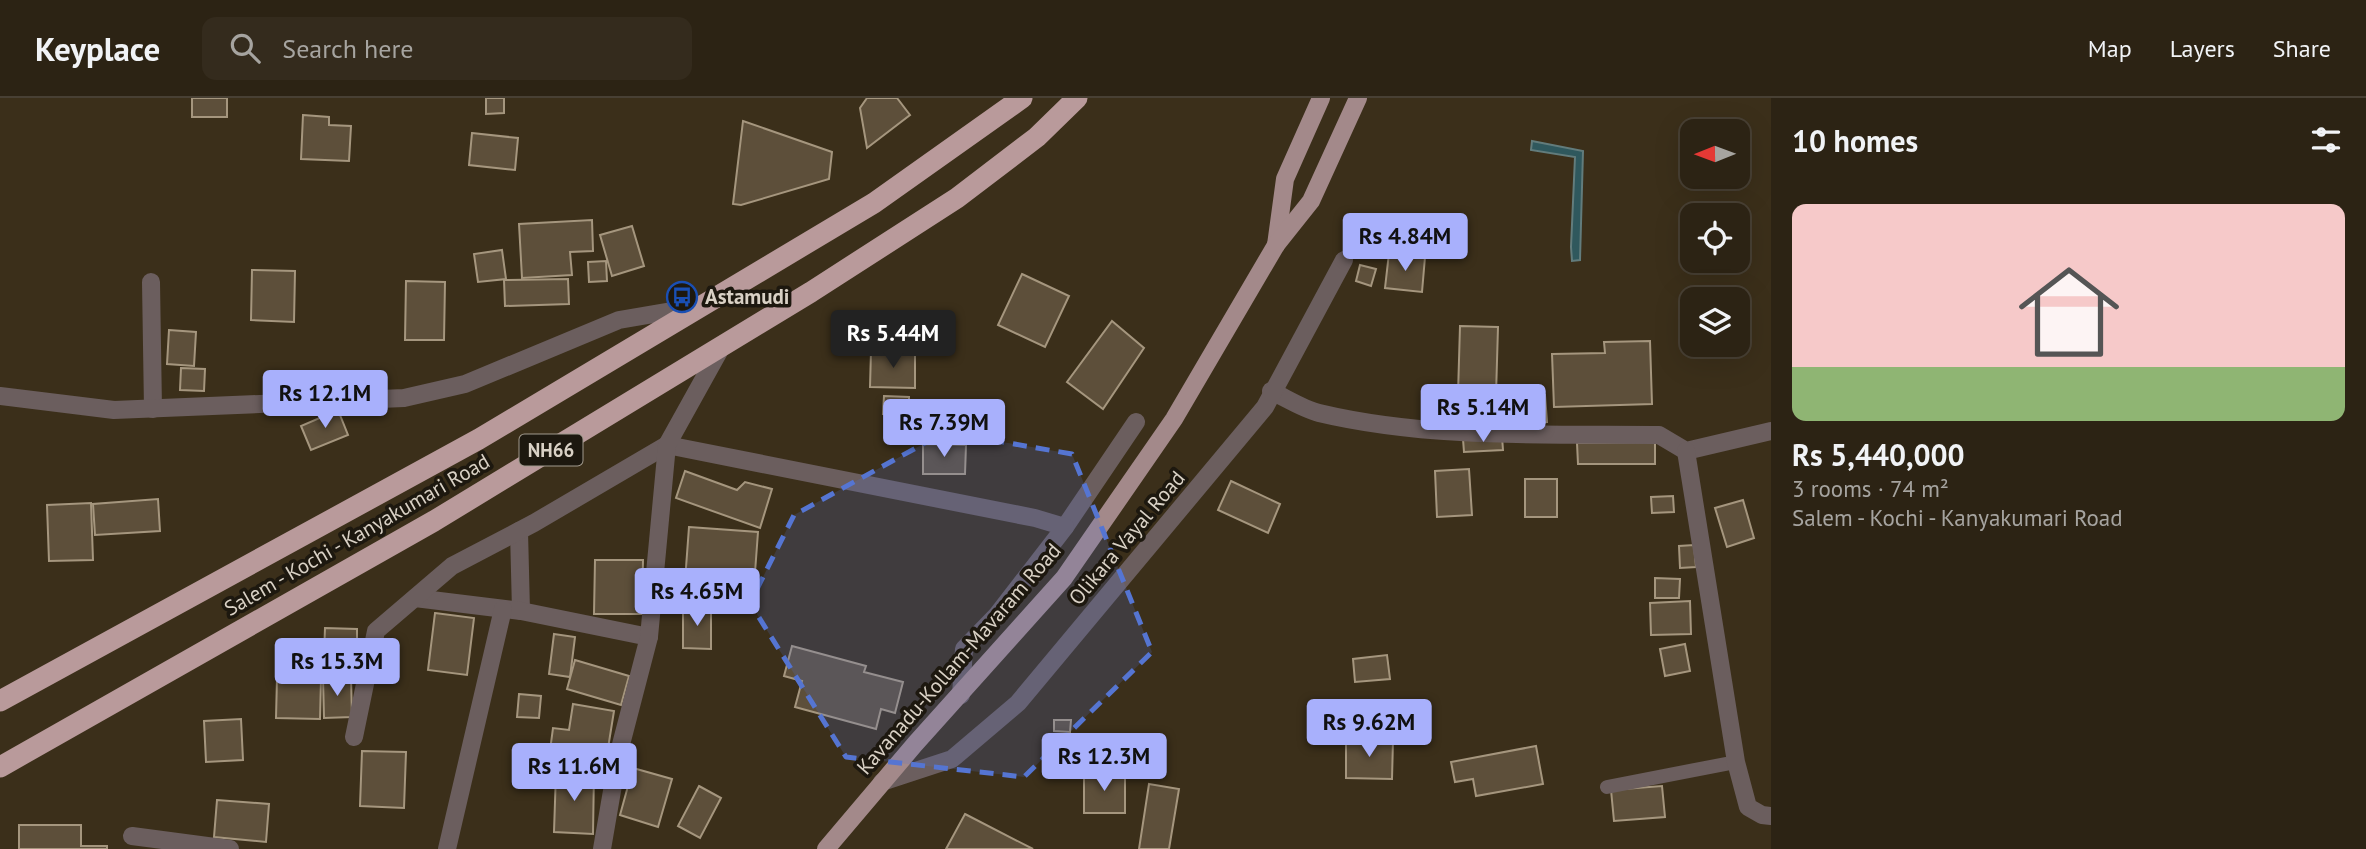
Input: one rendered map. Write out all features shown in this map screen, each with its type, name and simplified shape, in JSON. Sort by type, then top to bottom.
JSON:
[{"type":"highway","name":"Salem - Kochi - Kanyakumari Road","points":[[0,701],[479,439],[874,202],[1022,98]]},
{"type":"highway","name":"Salem - Kochi - Kanyakumari Road","points":[[0,767],[434,522],[722,346],[957,198],[1037,137],[1077,98]]},
{"type":"main road","name":"Kavanadu-Kollam-Mavaram Road","points":[[1276,245],[1284,179],[1321,98]]},
{"type":"main road","name":"Kavanadu-Kollam-Mavaram Road","points":[[826,849],[1072,567],[1174,419],[1276,245],[1311,201],[1358,98]]},
{"type":"street","name":"Olikara Vayal Road","points":[[882,782],[952,759],[1018,703],[1265,407],[1271,391],[1344,260]]},
{"type":"street","points":[[151,282],[153,409]]},
{"type":"street","points":[[0,396],[114,410],[404,398],[465,384],[619,320],[705,305]]},
{"type":"street","points":[[602,849],[618,756],[649,637],[667,445],[722,346]]},
{"type":"street","points":[[1271,391],[1317,412],[1400,425],[1463,433],[1659,435],[1686,451],[1771,431]]},
{"type":"street","points":[[961,695],[964,649],[997,615],[1065,527],[1136,422]]},
{"type":"street","points":[[354,737],[376,631],[452,566],[519,531],[667,445],[1035,518],[1065,527]]},
{"type":"street","points":[[1686,451],[1736,762],[1748,807],[1762,815],[1771,816]]},
{"type":"street","points":[[447,849],[512,610],[519,531]]},
{"type":"street","points":[[415,598],[512,610],[649,637]]},
{"type":"street","points":[[132,836],[230,849]]},
{"type":"lane","points":[[1607,787],[1736,762]]},
{"type":"highlighted area","points":[[945,432],[1072,454],[1152,652],[1024,777],[846,757],[750,603],[794,515]]},
{"type":"water","points":[[1532,141],[1583,151],[1580,260],[1572,261],[1571,247],[1575,157],[1531,150]]},
{"type":"building","points":[[192,98],[227,98],[227,117],[192,117]]},
{"type":"building","points":[[486,98],[504,98],[504,113],[486,114]]},
{"type":"building","points":[[867,98],[897,98],[910,115],[867,148],[860,108]]},
{"type":"building","points":[[303,115],[329,117],[329,125],[351,126],[349,161],[301,159]]},
{"type":"building","points":[[743,121],[832,152],[829,179],[741,205],[733,204]]},
{"type":"building","points":[[472,133],[518,138],[515,170],[469,165]]},
{"type":"building","points":[[1394,217],[1419,223],[1414,244],[1389,238]]},
{"type":"building","points":[[592,220],[593,251],[570,252],[572,275],[522,278],[519,224]]},
{"type":"building","points":[[632,226],[644,266],[612,276],[600,235]]},
{"type":"building","points":[[502,250],[506,279],[478,282],[474,254]]},
{"type":"building","points":[[1389,253],[1425,257],[1422,292],[1385,288]]},
{"type":"building","points":[[606,261],[607,281],[589,282],[588,262]]},
{"type":"building","points":[[1360,265],[1376,269],[1371,286],[1356,281]]},
{"type":"building","points":[[252,270],[295,271],[294,322],[251,320]]},
{"type":"building","points":[[1022,274],[1069,296],[1045,347],[998,325]]},
{"type":"building","points":[[568,279],[569,304],[505,306],[504,280]]},
{"type":"building","points":[[406,281],[445,282],[444,340],[405,340]]},
{"type":"building","points":[[1112,321],[1144,348],[1103,409],[1067,382]]},
{"type":"building","points":[[1460,326],[1498,327],[1496,395],[1458,394]]},
{"type":"building","points":[[169,330],[196,332],[194,366],[167,364]]},
{"type":"building","points":[[1650,341],[1652,404],[1554,407],[1552,354],[1605,353],[1604,342]]},
{"type":"building","points":[[871,351],[915,352],[915,388],[870,387]]},
{"type":"building","points":[[181,368],[205,369],[204,391],[180,390]]},
{"type":"building","points":[[1545,395],[1547,422],[1507,424],[1506,397]]},
{"type":"building","points":[[884,396],[909,397],[909,415],[883,414]]},
{"type":"building","points":[[338,410],[348,435],[311,450],[301,426]]},
{"type":"building","points":[[965,410],[966,434],[921,437],[920,412]]},
{"type":"building","points":[[1502,437],[1503,450],[1464,452],[1463,439]]},
{"type":"building","points":[[1655,442],[1655,464],[1578,464],[1577,443]]},
{"type":"building","points":[[923,444],[966,445],[965,474],[923,474]]},
{"type":"building","points":[[1469,469],[1472,515],[1437,517],[1435,471]]},
{"type":"building","points":[[685,471],[737,490],[745,482],[772,489],[760,528],[676,498]]},
{"type":"building","points":[[1525,479],[1557,479],[1557,517],[1525,517]]},
{"type":"building","points":[[1231,481],[1280,504],[1268,533],[1218,510]]},
{"type":"building","points":[[1673,496],[1674,512],[1652,513],[1651,497]]},
{"type":"building","points":[[158,499],[160,531],[95,535],[93,504]]},
{"type":"building","points":[[1743,500],[1754,538],[1727,547],[1715,508]]},
{"type":"building","points":[[91,503],[93,560],[49,561],[47,505]]},
{"type":"building","points":[[689,527],[758,532],[754,586],[685,581]]},
{"type":"building","points":[[1694,545],[1696,567],[1680,568],[1679,546]]},
{"type":"building","points":[[595,560],[643,560],[642,614],[594,614]]},
{"type":"building","points":[[1655,578],[1680,579],[1679,598],[1655,598]]},
{"type":"building","points":[[1690,601],[1691,634],[1651,635],[1650,603]]},
{"type":"building","points":[[683,607],[711,607],[711,649],[683,648]]},
{"type":"building","points":[[435,613],[474,618],[467,675],[428,670]]},
{"type":"building","points":[[325,628],[357,629],[357,655],[324,655]]},
{"type":"building","points":[[554,634],[575,637],[570,677],[549,674]]},
{"type":"building","points":[[1685,644],[1690,671],[1665,676],[1660,649]]},
{"type":"building","points":[[792,646],[866,666],[864,672],[903,682],[895,713],[881,709],[876,729],[795,707],[802,681],[784,676]]},
{"type":"building","points":[[1387,655],[1390,679],[1355,682],[1353,659]]},
{"type":"building","points":[[575,660],[629,676],[621,705],[567,689]]},
{"type":"building","points":[[351,677],[352,717],[324,718],[323,678]]},
{"type":"building","points":[[277,678],[321,678],[320,719],[276,718]]},
{"type":"building","points":[[519,694],[541,696],[539,718],[517,717]]},
{"type":"building","points":[[573,704],[614,711],[605,767],[549,758],[553,728],[569,730]]},
{"type":"building","points":[[241,719],[243,760],[206,762],[204,721]]},
{"type":"building","points":[[1054,720],[1071,720],[1070,732],[1054,731]]},
{"type":"building","points":[[1346,740],[1393,740],[1392,779],[1346,778]]},
{"type":"building","points":[[1536,746],[1543,784],[1476,796],[1473,779],[1455,782],[1451,762]]},
{"type":"building","points":[[362,751],[406,752],[404,808],[360,806]]},
{"type":"building","points":[[633,768],[672,779],[658,827],[620,815]]},
{"type":"building","points":[[556,772],[594,772],[593,834],[554,832]]},
{"type":"building","points":[[1084,773],[1125,773],[1125,813],[1084,813]]},
{"type":"building","points":[[1149,784],[1179,789],[1169,849],[1139,849]]},
{"type":"building","points":[[699,786],[721,798],[700,838],[678,826]]},
{"type":"building","points":[[1662,786],[1665,817],[1614,821],[1611,790]]},
{"type":"building","points":[[217,800],[269,804],[266,842],[214,837]]},
{"type":"building","points":[[965,814],[1033,849],[946,849]]},
{"type":"building","points":[[19,825],[81,825],[81,846],[107,846],[107,849],[19,849]]},
{"type":"place","name":"Astamudi","points":[[682,297]]}]
